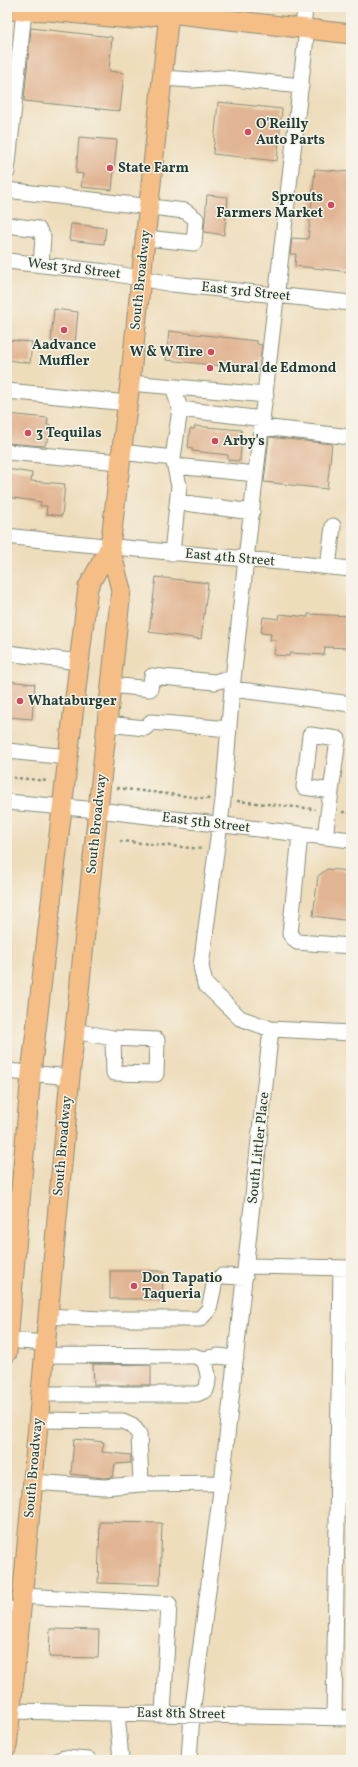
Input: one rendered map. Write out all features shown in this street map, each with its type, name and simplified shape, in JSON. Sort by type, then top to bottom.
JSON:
[{"type":"main road","points":[[15,10],[49,11],[130,19],[166,9],[305,29],[351,34]]},
{"type":"main road","name":"South Broadway","points":[[7,1747],[11,1711],[17,1605],[32,1482],[74,1032],[108,724],[121,590],[110,547],[130,383],[162,78],[166,9]]},
{"type":"main road","name":"South Broadway","points":[[7,1345],[31,1073],[88,587],[110,547]]},
{"type":"street","points":[[305,7],[301,86],[246,559],[223,800],[201,966],[205,984],[240,1018],[271,1029],[351,1033]]},
{"type":"street","points":[[7,172],[15,10]]},
{"type":"street","points":[[162,78],[192,80],[224,78],[301,86]]},
{"type":"street","points":[[7,190],[185,211],[196,219],[194,243],[145,238]]},
{"type":"street","points":[[7,226],[38,229],[43,237],[41,265]]},
{"type":"street","name":"West 3rd Street","points":[[7,261],[106,272],[141,279]]},
{"type":"street","name":"East 3rd Street","points":[[141,279],[172,284],[351,303]]},
{"type":"street","points":[[130,383],[266,395]]},
{"type":"street","points":[[172,553],[179,486],[174,462],[180,409],[173,387]]},
{"type":"street","points":[[7,391],[127,403]]},
{"type":"street","points":[[180,409],[351,437]]},
{"type":"street","points":[[7,452],[120,457],[174,462],[256,474]]},
{"type":"street","points":[[178,502],[252,512]]},
{"type":"street","points":[[328,567],[333,526]]},
{"type":"street","name":"East 4th Street","points":[[7,536],[351,569]]},
{"type":"street","points":[[7,653],[79,662]]},
{"type":"street","points":[[111,685],[150,689],[152,676],[215,682],[222,680],[233,685],[351,704]]},
{"type":"street","points":[[108,724],[146,728],[151,722],[229,729]]},
{"type":"street","points":[[7,751],[68,757]]},
{"type":"street","points":[[326,837],[331,791]]},
{"type":"street","name":"East 5th Street","points":[[7,802],[98,810],[351,840]]},
{"type":"street","points":[[300,835],[290,934],[297,942],[351,946]]},
{"type":"street","name":"South Littler Place","points":[[189,1760],[192,1714],[222,1483],[271,1029]]},
{"type":"street","points":[[74,1032],[113,1038]]},
{"type":"street","points":[[7,1070],[70,1077]]},
{"type":"street","points":[[47,1316],[200,1319],[209,1309],[215,1281],[222,1276],[245,1272],[346,1268],[334,1718]]},
{"type":"street","points":[[7,1345],[44,1349],[194,1356],[203,1360],[218,1356],[236,1358]]},
{"type":"street","points":[[40,1394],[197,1394],[206,1390],[209,1382],[207,1370],[203,1360]]},
{"type":"street","points":[[38,1420],[122,1421],[132,1425],[139,1434],[141,1484]]},
{"type":"street","points":[[32,1482],[104,1487],[141,1484],[222,1483]]},
{"type":"street","points":[[17,1605],[169,1604],[163,1714]]},
{"type":"street","name":"East 8th Street","points":[[11,1711],[351,1718]]},
{"type":"street","points":[[117,1713],[121,1760]]},
{"type":"street","points":[[58,1760],[64,1758],[89,1760]]},
{"type":"path","points":[[7,777],[48,781]]},
{"type":"path","name":"East 5th Street","points":[[115,788],[351,813]]},
{"type":"path","name":"East 5th Street","points":[[120,841],[199,849]]},
{"type":"building","points":[[31,28],[112,37],[109,71],[124,73],[120,111],[24,101]]},
{"type":"building","name":"O'Reilly Auto Parts","points":[[218,102],[282,109],[277,161],[213,154]]},
{"type":"building","points":[[79,137],[117,140],[112,190],[81,187],[83,174],[76,173]]},
{"type":"building","name":"Sprouts Farmers Market","points":[[315,169],[351,172],[351,272],[295,266],[296,254],[290,254],[292,238],[308,239]]},
{"type":"building","points":[[207,195],[228,197],[224,235],[204,232]]},
{"type":"building","points":[[71,224],[106,228],[104,244],[69,240]]},
{"type":"building","name":"Aadvance Muffler","points":[[54,309],[78,312],[75,344],[51,341]]},
{"type":"building","name":"W & W Tire","points":[[169,331],[257,341],[257,344],[262,345],[259,370],[166,360]]},
{"type":"building","points":[[7,340],[32,342],[30,363],[7,360]]},
{"type":"building","name":"3 Tequilas","points":[[7,414],[48,418],[47,425],[50,425],[48,441],[46,441],[45,446],[7,443]]},
{"type":"building","name":"Arby's","points":[[195,426],[241,430],[240,461],[228,460],[228,455],[192,451],[192,448],[188,447],[190,429],[194,429]]},
{"type":"building","points":[[269,437],[332,444],[327,489],[264,482]]},
{"type":"building","points":[[7,469],[32,473],[31,481],[65,484],[62,516],[46,514],[47,506],[40,506],[41,502],[7,497]]},
{"type":"building","points":[[156,577],[208,583],[201,639],[149,632]]},
{"type":"building","points":[[280,614],[308,617],[308,614],[351,616],[351,648],[325,647],[324,655],[290,653],[289,656],[274,655],[276,640],[270,640],[271,634],[261,633],[263,617],[279,619]]},
{"type":"building","name":"Whataburger","points":[[7,681],[35,684],[32,719],[7,717]]},
{"type":"building","points":[[327,869],[351,871],[351,921],[313,916],[318,876]]},
{"type":"building","points":[[110,1271],[163,1271],[162,1299],[110,1299]]},
{"type":"building","points":[[93,1364],[151,1365],[151,1385],[94,1385]]},
{"type":"building","points":[[74,1439],[104,1442],[102,1452],[131,1455],[131,1463],[115,1464],[113,1477],[104,1478],[71,1474]]},
{"type":"building","points":[[100,1522],[162,1523],[160,1585],[98,1583]]},
{"type":"building","points":[[50,1629],[99,1630],[98,1658],[49,1657]]},
{"type":"place","name":"O'Reilly Auto Parts","points":[[248,132]]},
{"type":"place","name":"State Farm","points":[[110,168]]},
{"type":"place","name":"Sprouts Farmers Market","points":[[331,205]]},
{"type":"place","name":"Aadvance Muffler","points":[[64,330]]},
{"type":"place","name":"W & W Tire","points":[[211,352]]},
{"type":"place","name":"Mural de Edmond","points":[[210,368]]},
{"type":"place","name":"3 Tequilas","points":[[28,433]]},
{"type":"place","name":"Arby's","points":[[215,441]]},
{"type":"place","name":"Whataburger","points":[[20,701]]},
{"type":"place","name":"Don Tapatio Taqueria","points":[[134,1286]]}]
